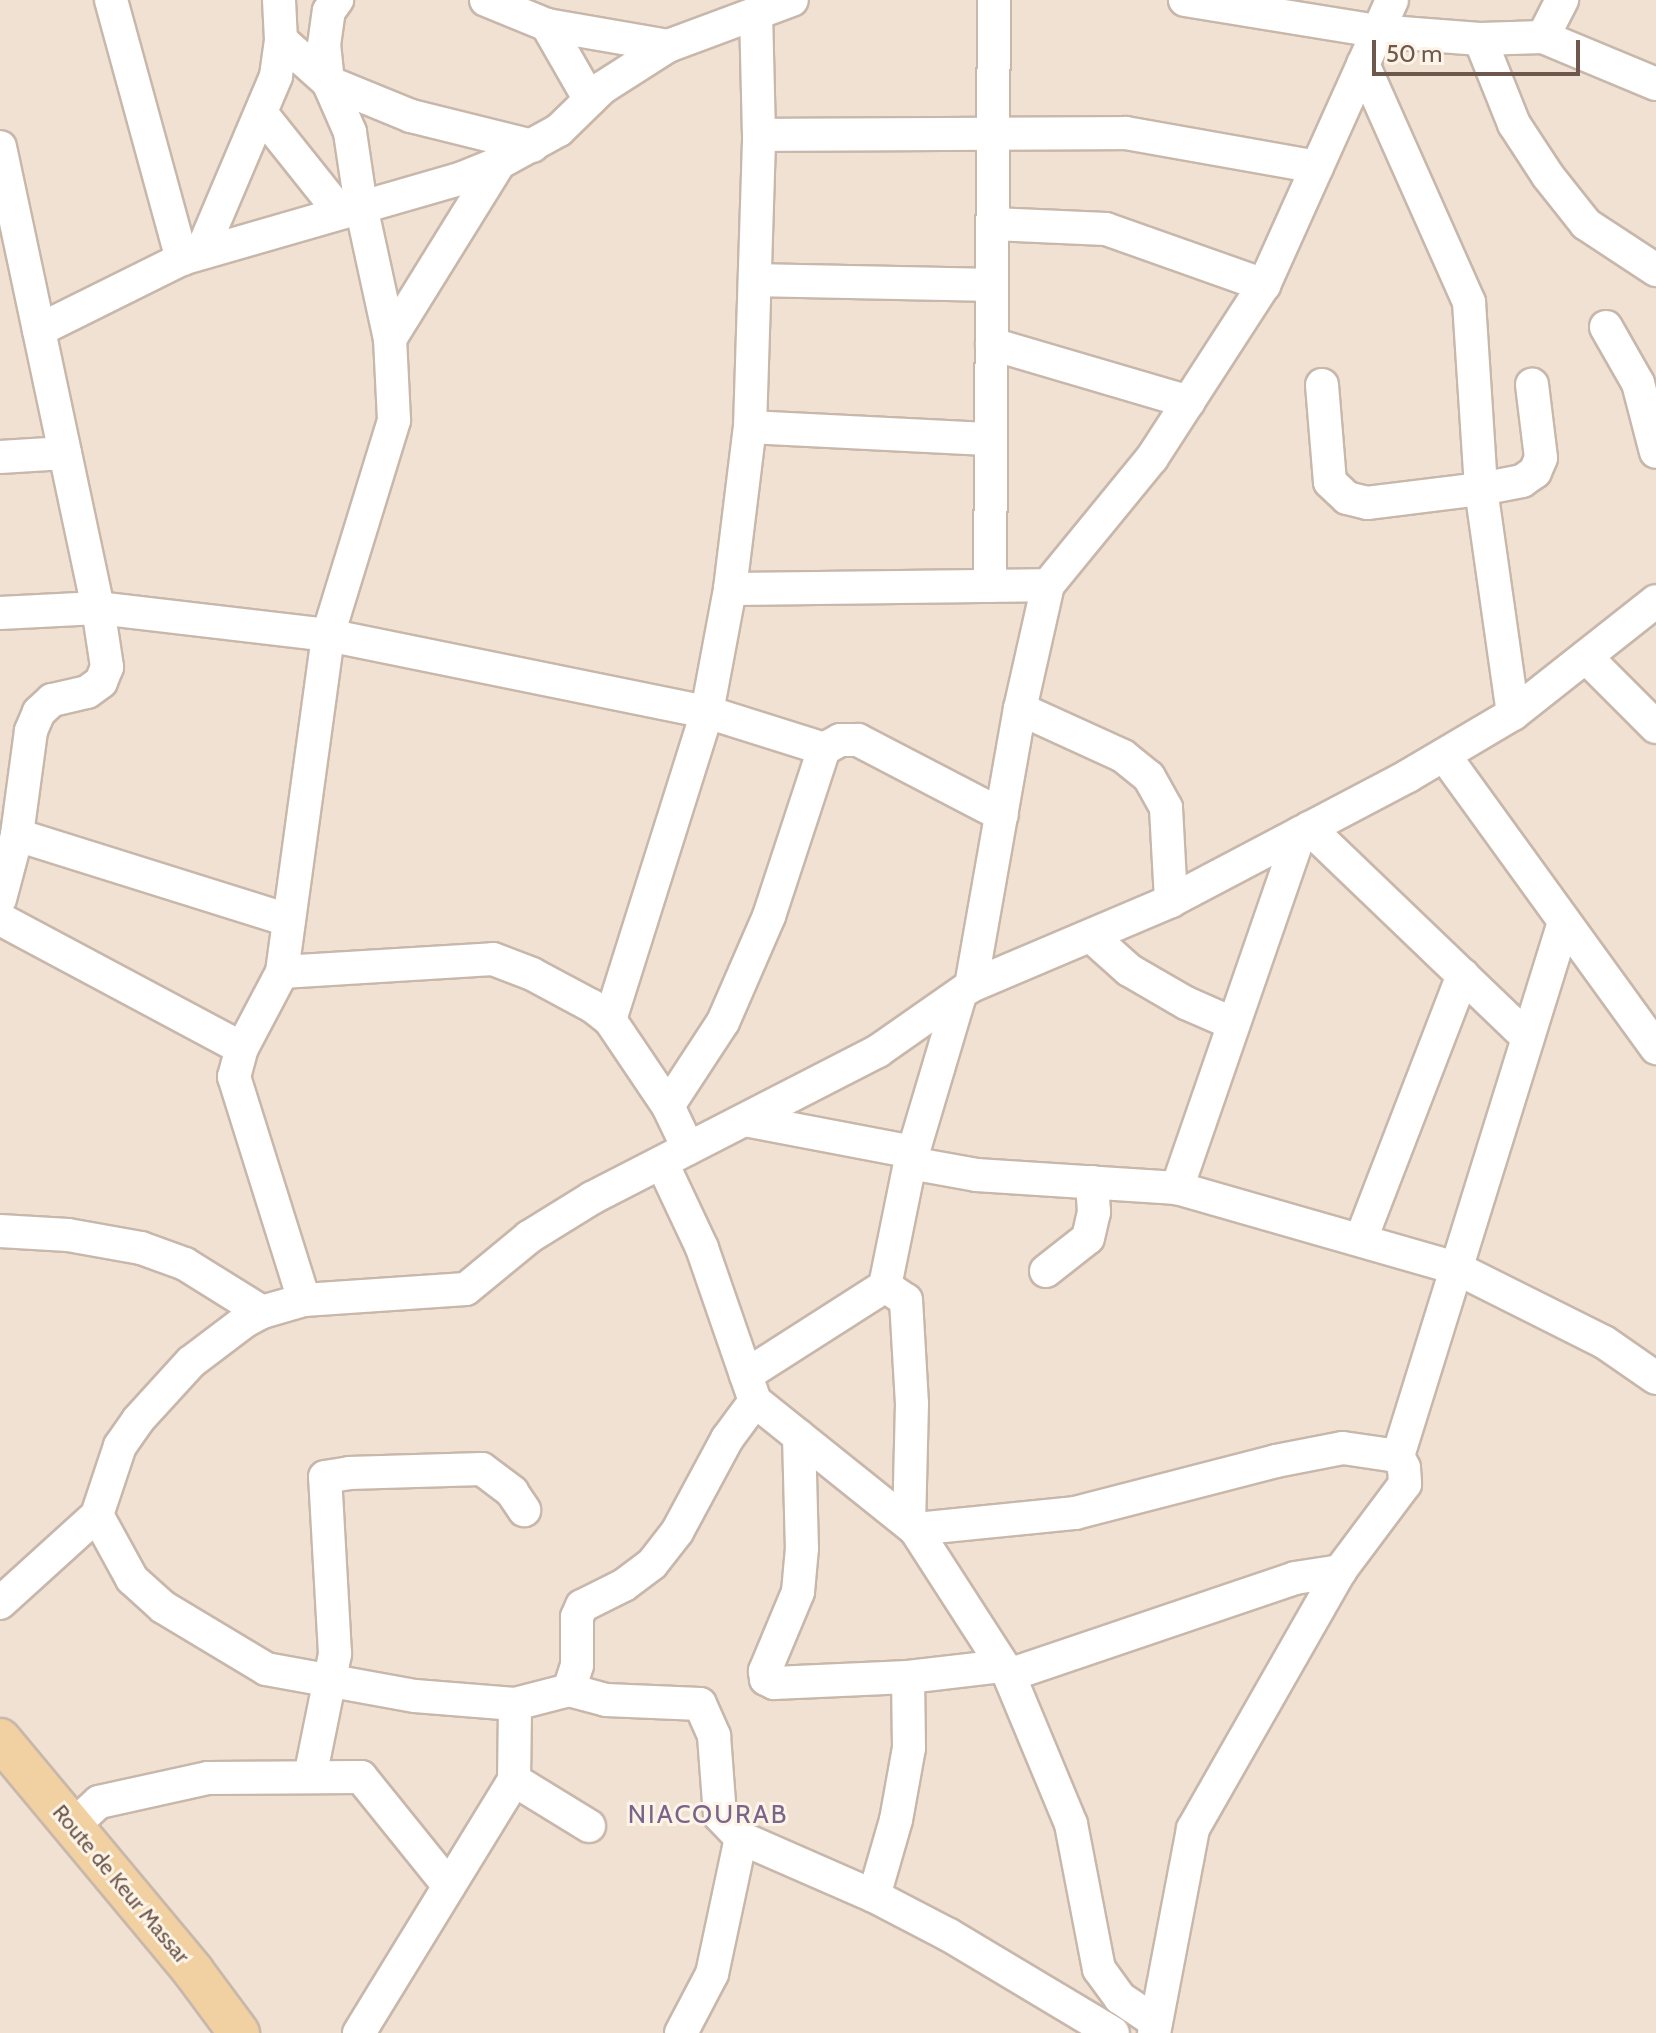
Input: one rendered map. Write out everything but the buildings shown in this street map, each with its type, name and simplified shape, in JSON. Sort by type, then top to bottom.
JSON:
[{"type":"main road","name":"Route de Keur Massar","points":[[0,1739],[193,1971],[239,2033]]},
{"type":"street","points":[[111,0],[192,256]]},
{"type":"street","points":[[192,256],[276,76],[281,40],[279,0]]},
{"type":"street","points":[[304,1300],[234,1085],[242,1048],[282,972],[328,635],[394,420],[390,339],[351,209],[350,132],[328,82],[324,45],[329,11],[337,0]]},
{"type":"street","points":[[486,0],[547,25],[668,46]]},
{"type":"street","points":[[39,330],[192,256],[462,178],[499,163],[559,130],[620,73],[668,46],[792,0]]},
{"type":"street","points":[[990,586],[994,0]]},
{"type":"street","points":[[1185,0],[1376,31],[1480,39],[1543,37],[1656,84]]},
{"type":"street","points":[[569,1690],[577,1665],[577,1617],[582,1606],[624,1585],[652,1564],[677,1532],[727,1439],[750,1388],[885,1286],[912,1158],[966,990],[1020,709],[1048,585],[1152,458],[1264,285],[1392,0]]},
{"type":"street","points":[[1543,37],[1562,0]]},
{"type":"street","points":[[610,1020],[707,712],[730,589],[750,427],[759,135],[756,13]]},
{"type":"street","points":[[547,25],[590,100]]},
{"type":"street","points":[[1480,39],[1514,124],[1548,176],[1586,224],[1656,270]]},
{"type":"street","points":[[281,40],[328,82],[411,116],[532,146]]},
{"type":"street","points":[[1363,64],[1469,302],[1481,489],[1513,714]]},
{"type":"street","points":[[261,113],[351,209]]},
{"type":"street","points":[[759,135],[1126,133],[1317,167]]},
{"type":"street","points":[[0,147],[98,608],[107,667],[101,682],[87,692],[52,700],[39,712],[31,731],[17,835],[0,899]]},
{"type":"street","points":[[390,339],[499,163]]},
{"type":"street","points":[[993,224],[1106,229],[1264,285]]},
{"type":"street","points":[[755,280],[992,285]]},
{"type":"street","points":[[1606,327],[1638,383],[1656,452]]},
{"type":"street","points":[[992,344],[1189,402]]},
{"type":"street","points":[[1322,385],[1330,482],[1347,498],[1367,503],[1481,489],[1522,481],[1535,472],[1541,458],[1532,385]]},
{"type":"street","points":[[750,427],[991,439]]},
{"type":"street","points":[[0,457],[65,453]]},
{"type":"street","points":[[730,589],[1048,585]]},
{"type":"street","points":[[0,1603],[97,1515],[106,1479],[120,1446],[138,1420],[191,1362],[262,1312],[304,1300],[466,1289],[529,1237],[592,1198],[878,1051],[966,990],[1171,901],[1444,755],[1513,714],[1656,601]]},
{"type":"street","points":[[0,613],[98,608],[328,635],[707,712],[824,749]]},
{"type":"street","points":[[1586,657],[1656,727]]},
{"type":"street","points":[[1020,709],[1123,756],[1149,777],[1166,808],[1171,901]]},
{"type":"street","points":[[668,1106],[723,1022],[735,995],[769,916],[824,749],[840,740],[858,740],[1002,815]]},
{"type":"street","points":[[1444,755],[1564,922],[1653,1038]]},
{"type":"street","points":[[1305,830],[1528,1038]]},
{"type":"street","points":[[1177,1188],[1305,830]]},
{"type":"street","points":[[17,835],[289,920]]},
{"type":"street","points":[[0,919],[242,1048]]},
{"type":"street","points":[[282,972],[493,959],[561,989],[610,1020],[668,1106],[676,1156],[702,1248],[750,1388],[799,1436],[912,1527],[1006,1671],[1071,1824],[1099,1969],[1120,1998],[1155,2028],[1193,1829],[1340,1571],[1405,1484],[1404,1468],[1398,1456],[1564,922]]},
{"type":"street","points":[[1091,936],[1129,970],[1186,1003],[1234,1024]]},
{"type":"street","points":[[1361,1239],[1463,975]]},
{"type":"street","points":[[745,1120],[977,1175],[1177,1188],[1361,1239],[1456,1268],[1604,1342],[1656,1378]]},
{"type":"street","points":[[1046,1271],[1088,1238],[1094,1212],[1092,1182]]},
{"type":"street","points":[[0,1231],[68,1235],[141,1248],[185,1264],[262,1312]]},
{"type":"street","points":[[885,1286],[906,1300],[912,1403],[912,1527]]},
{"type":"street","points":[[799,1436],[802,1548],[798,1592],[765,1671],[766,1679],[774,1683],[1006,1671],[1295,1578],[1340,1571]]},
{"type":"street","points":[[912,1527],[1075,1513],[1276,1461],[1343,1448],[1398,1456]]},
{"type":"street","points":[[310,1777],[330,1683],[335,1620],[325,1477],[349,1473],[482,1469],[512,1492],[524,1510]]},
{"type":"street","points":[[97,1515],[132,1579],[163,1607],[266,1669],[415,1696],[515,1704],[569,1690],[606,1700],[700,1704],[714,1736],[720,1816],[741,1838],[874,1896],[949,1935],[1113,2033]]},
{"type":"street","points":[[874,1896],[896,1820],[909,1748],[908,1677]]},
{"type":"street","points":[[359,2033],[514,1780],[515,1704]]},
{"type":"street","points":[[73,1826],[99,1802],[208,1778],[361,1777],[449,1886]]},
{"type":"street","points":[[514,1780],[589,1826]]},
{"type":"street","points":[[692,2029],[712,1974],[741,1838]]},
{"type":"shaded area","points":[[0,0],[1656,0],[1656,2033],[0,2033]]},
{"type":"district","name":"NIACOURAB","points":[[708,1815]]}]
